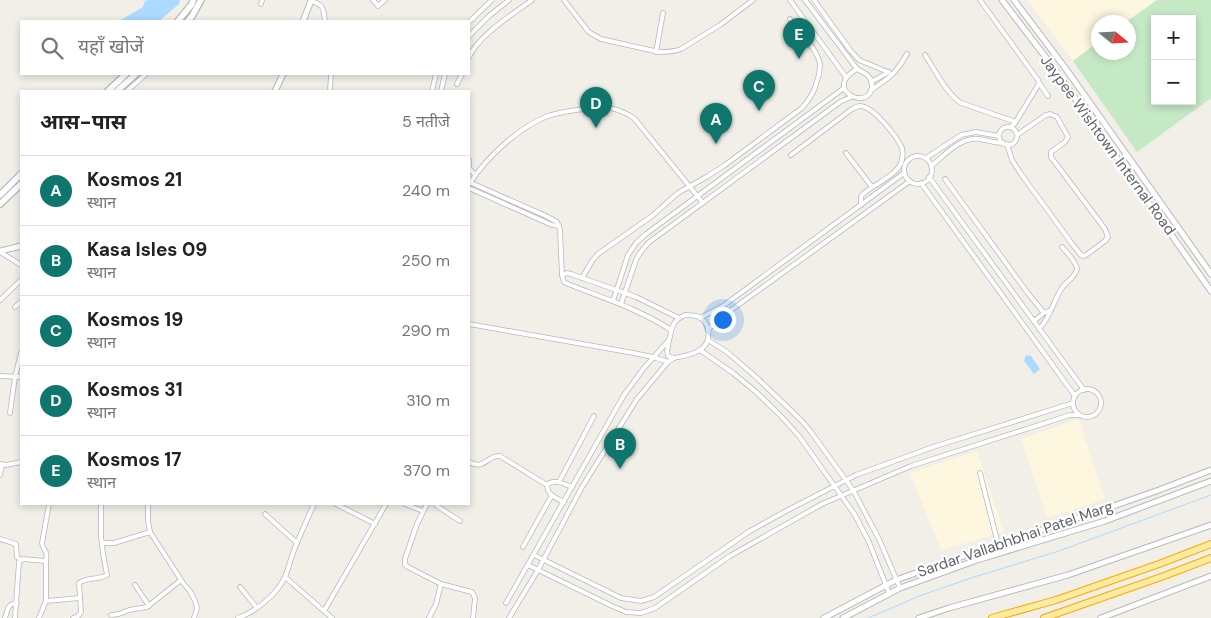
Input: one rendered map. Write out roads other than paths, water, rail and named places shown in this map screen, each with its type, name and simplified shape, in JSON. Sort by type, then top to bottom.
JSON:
[{"type":"highway","points":[[992,618],[1056,600],[1211,544]]},
{"type":"highway","points":[[1044,618],[1146,583],[1211,558]]},
{"type":"main road","points":[[179,20],[193,0]]},
{"type":"main road","points":[[189,20],[201,0]]},
{"type":"main road","points":[[109,90],[125,75]]},
{"type":"main road","points":[[119,90],[135,75]]},
{"type":"main road","points":[[0,195],[20,175]]},
{"type":"main road","points":[[0,204],[20,185]]},
{"type":"street","points":[[373,0],[378,6],[385,0]]},
{"type":"street","points":[[470,21],[492,0]]},
{"type":"street","points":[[470,32],[510,0]]},
{"type":"street","points":[[470,54],[482,39],[532,0]]},
{"type":"street","points":[[564,0],[592,34],[601,39],[656,52],[675,52],[681,49],[720,25],[753,0]]},
{"type":"street","points":[[790,0],[846,78]]},
{"type":"street","points":[[806,0],[857,70],[869,77],[871,90]]},
{"type":"street","points":[[814,0],[859,60],[893,73]]},
{"type":"street","points":[[980,0],[1048,96]]},
{"type":"street","name":"Jaypee Wishtown Internal Road","points":[[1002,0],[1050,64],[1211,291]]},
{"type":"street","name":"Jaypee Wishtown Internal Road","points":[[1014,0],[1066,69],[1211,274]]},
{"type":"street","points":[[303,20],[311,1],[320,4],[323,8],[325,20]]},
{"type":"street","points":[[656,52],[663,13]]},
{"type":"street","points":[[582,278],[595,257],[652,216],[678,193],[725,165],[802,108],[809,100],[819,76],[820,66],[815,52],[790,19]]},
{"type":"street","points":[[815,52],[823,46]]},
{"type":"street","points":[[621,304],[636,260],[648,243],[840,102],[851,97],[861,98],[866,96],[871,90],[890,78],[907,54]]},
{"type":"street","points":[[925,55],[950,94],[961,103],[1015,123]]},
{"type":"street","points":[[851,97],[844,88],[844,83],[850,74],[857,70]]},
{"type":"street","points":[[871,82],[888,72]]},
{"type":"street","points":[[129,90],[145,75]]},
{"type":"street","points":[[275,90],[283,75]]},
{"type":"street","points":[[330,90],[331,75]]},
{"type":"street","points":[[432,90],[436,75]]},
{"type":"street","points":[[441,90],[445,75]]},
{"type":"street","points":[[457,84],[462,75]]},
{"type":"street","points":[[1011,128],[1039,83]]},
{"type":"street","points":[[613,301],[628,255],[636,243],[844,88]]},
{"type":"street","points":[[791,155],[852,109],[860,106],[869,109],[882,119],[902,148],[903,154],[896,170],[862,195],[861,205]]},
{"type":"street","points":[[470,181],[499,149],[535,122],[549,115],[561,112],[599,107],[624,112],[634,118],[703,203]]},
{"type":"street","points":[[931,166],[966,140],[981,139],[1005,144],[1013,143],[1017,135],[1046,115],[1050,114],[1057,117],[1068,137],[1065,142],[1052,152],[1051,157],[1105,229],[1108,237],[1086,256],[1081,255],[1021,174],[1005,144],[999,136],[1003,128],[1007,127],[1014,130],[1017,135]]},
{"type":"street","points":[[926,158],[961,135],[970,132],[999,136]]},
{"type":"street","points":[[846,153],[872,187]]},
{"type":"street","points":[[914,156],[926,158],[931,166],[931,172],[926,181],[915,183],[906,178],[904,173],[906,162],[914,156]]},
{"type":"street","points":[[470,169],[475,175]]},
{"type":"street","points":[[700,318],[723,306],[904,173]]},
{"type":"street","points":[[929,177],[1084,390]]},
{"type":"street","points":[[945,179],[1044,313]]},
{"type":"street","points":[[708,330],[716,321],[910,181]]},
{"type":"street","points":[[470,182],[556,221],[559,226],[564,282],[628,306],[670,330]]},
{"type":"street","points":[[699,182],[705,190]]},
{"type":"street","points":[[921,183],[1075,396]]},
{"type":"street","points":[[470,188],[552,225],[559,226]]},
{"type":"street","points":[[0,251],[20,246]]},
{"type":"street","points":[[1039,329],[1048,318],[1063,287],[1077,269],[1062,246]]},
{"type":"street","points":[[0,251],[20,264]]},
{"type":"street","points":[[562,275],[567,273],[616,290],[678,318]]},
{"type":"street","points":[[0,300],[20,281]]},
{"type":"street","points":[[15,307],[20,303]]},
{"type":"street","points":[[1034,321],[1051,310]]},
{"type":"street","points":[[509,618],[538,570],[582,487],[637,398],[668,362],[674,358],[700,350],[706,344],[708,330],[700,318],[686,315],[678,318],[673,324],[670,330],[667,355],[670,358],[674,358]]},
{"type":"street","points":[[470,324],[654,357],[668,362]]},
{"type":"street","points":[[506,603],[624,395],[669,340]]},
{"type":"street","points":[[708,340],[739,362],[812,432],[853,490],[879,539],[900,588]]},
{"type":"street","points":[[700,350],[755,391],[799,436],[855,515],[869,542],[889,593]]},
{"type":"street","points":[[10,413],[20,357]]},
{"type":"street","points":[[0,376],[20,377]]},
{"type":"street","points":[[528,565],[626,612],[641,613],[655,608],[730,556],[841,495],[911,466],[1070,415],[1084,417],[1095,414],[1100,405],[1100,400],[1094,391],[1084,390],[1078,392],[1075,396],[1073,403],[1075,411],[1079,415]]},
{"type":"street","points":[[534,555],[621,598],[641,601],[654,597],[758,527],[856,475],[933,447],[1073,403]]},
{"type":"street","points":[[559,482],[594,416]]},
{"type":"street","points":[[470,463],[480,466],[492,457],[500,456],[547,485],[548,491],[552,495],[564,502]]},
{"type":"street","points":[[0,474],[1,465],[20,462]]},
{"type":"street","name":"Sardar Vallabhbhai Patel Marg","points":[[824,618],[896,580],[1102,510],[1211,470]]},
{"type":"street","points":[[980,473],[998,544]]},
{"type":"street","name":"Sardar Vallabhbhai Patel Marg","points":[[843,618],[900,588],[977,560],[1105,521],[1211,481]]},
{"type":"street","points":[[547,485],[550,482],[559,482],[572,487]]},
{"type":"street","points":[[523,547],[552,495]]},
{"type":"street","points":[[39,618],[46,600],[47,553],[42,543],[49,505]]},
{"type":"street","points":[[72,618],[80,614],[80,581],[107,575],[102,543],[101,505]]},
{"type":"street","points":[[148,505],[150,532],[190,591],[197,606],[194,618]]},
{"type":"street","points":[[238,618],[257,608],[285,578],[297,543],[314,505]]},
{"type":"street","points":[[338,505],[375,524]]},
{"type":"street","points":[[324,611],[385,505]]},
{"type":"street","points":[[408,505],[423,511]]},
{"type":"street","points":[[426,505],[417,524],[404,562],[408,567],[441,584],[472,592],[474,598],[473,618]]},
{"type":"street","points":[[438,505],[460,521]]},
{"type":"street","points":[[265,514],[297,543]]},
{"type":"street","points":[[919,618],[1068,575],[1211,525]]},
{"type":"street","points":[[758,527],[762,538]]},
{"type":"street","points":[[102,543],[114,543],[150,532]]},
{"type":"street","points":[[0,539],[16,544],[17,557],[20,560],[15,618]]},
{"type":"street","points":[[20,560],[46,561]]},
{"type":"street","points":[[1101,618],[1211,576]]},
{"type":"street","points":[[285,578],[332,618]]},
{"type":"street","points":[[111,615],[149,606],[181,580]]},
{"type":"street","points":[[134,584],[149,606]]},
{"type":"street","points":[[429,618],[436,604],[441,584]]},
{"type":"street","points":[[240,587],[257,608]]},
{"type":"street","points":[[46,600],[80,598]]},
{"type":"street","points":[[5,618],[9,605],[17,603]]},
{"type":"street","points":[[250,612],[253,618]]},
{"type":"water","points":[[180,0],[179,4],[160,20],[121,20],[143,7],[145,1]]},
{"type":"water","points":[[1026,355],[1031,356],[1040,369],[1034,374],[1024,361]]},
{"type":"waterway","points":[[868,618],[922,595],[1059,551],[1211,495]]},
{"type":"place","name":"Kosmos 17","points":[[799,59]]},
{"type":"place","name":"Kosmos 19","points":[[759,111]]},
{"type":"place","name":"Kosmos 31","points":[[596,128]]},
{"type":"place","name":"Kosmos 21","points":[[716,144]]},
{"type":"place","name":"Kasa Isles 09","points":[[620,469]]}]
